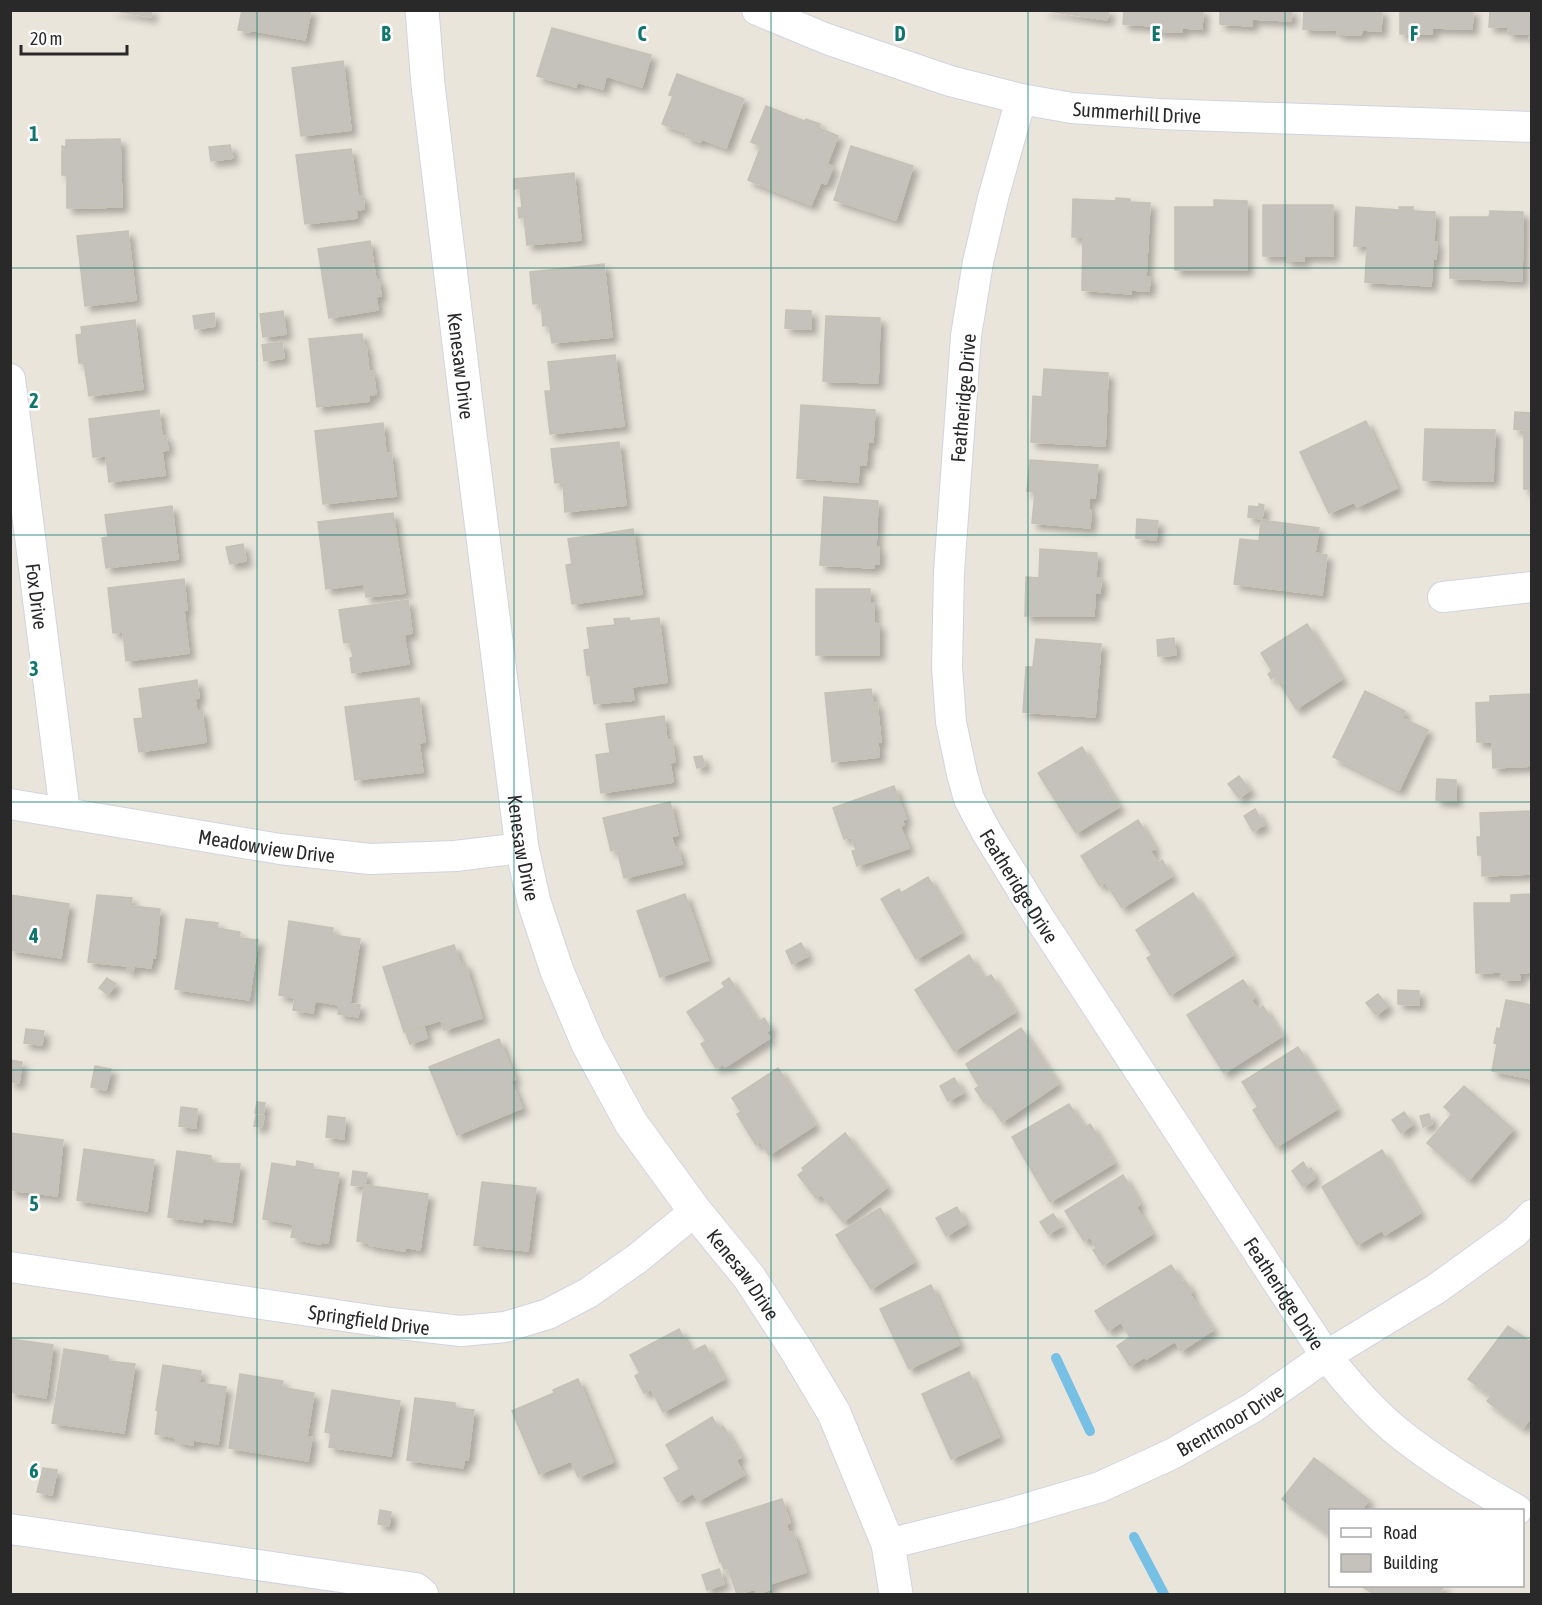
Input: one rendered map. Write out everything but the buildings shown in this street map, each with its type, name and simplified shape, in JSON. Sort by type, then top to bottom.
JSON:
[{"type":"street","name":"Kenesaw Drive","points":[[422,10],[465,398],[522,848],[534,902],[557,971],[588,1044],[631,1123],[695,1211],[749,1277],[834,1413],[888,1544],[896,1594]]},
{"type":"street","name":"Summerhill Drive","points":[[757,10],[827,39],[938,77],[1021,99],[1072,108],[1159,114],[1532,127]]},
{"type":"street","name":"Featheridge Drive","points":[[1021,99],[993,198],[966,336],[949,572],[947,667],[951,722],[969,799],[987,833],[1040,919],[1326,1356],[1363,1399],[1402,1436],[1460,1477],[1515,1509]]},
{"type":"street","name":"Fox Drive","points":[[10,379],[65,812]]},
{"type":"street","points":[[1443,597],[1532,587]]},
{"type":"street","name":"Meadowview Drive","points":[[10,804],[280,849],[370,859],[455,856],[522,848]]},
{"type":"street","name":"Springfield Drive","points":[[10,1267],[390,1323],[461,1331],[505,1327],[548,1314],[588,1293],[630,1264],[695,1211]]},
{"type":"street","name":"Brentmoor Drive","points":[[888,1544],[1008,1514],[1100,1486],[1172,1454],[1252,1408],[1326,1356],[1436,1289],[1515,1232],[1532,1215]]},
{"type":"street","points":[[10,1529],[416,1588],[423,1594]]},
{"type":"waterway","points":[[1056,1358],[1090,1431]]},
{"type":"waterway","points":[[1134,1537],[1164,1594]]}]
